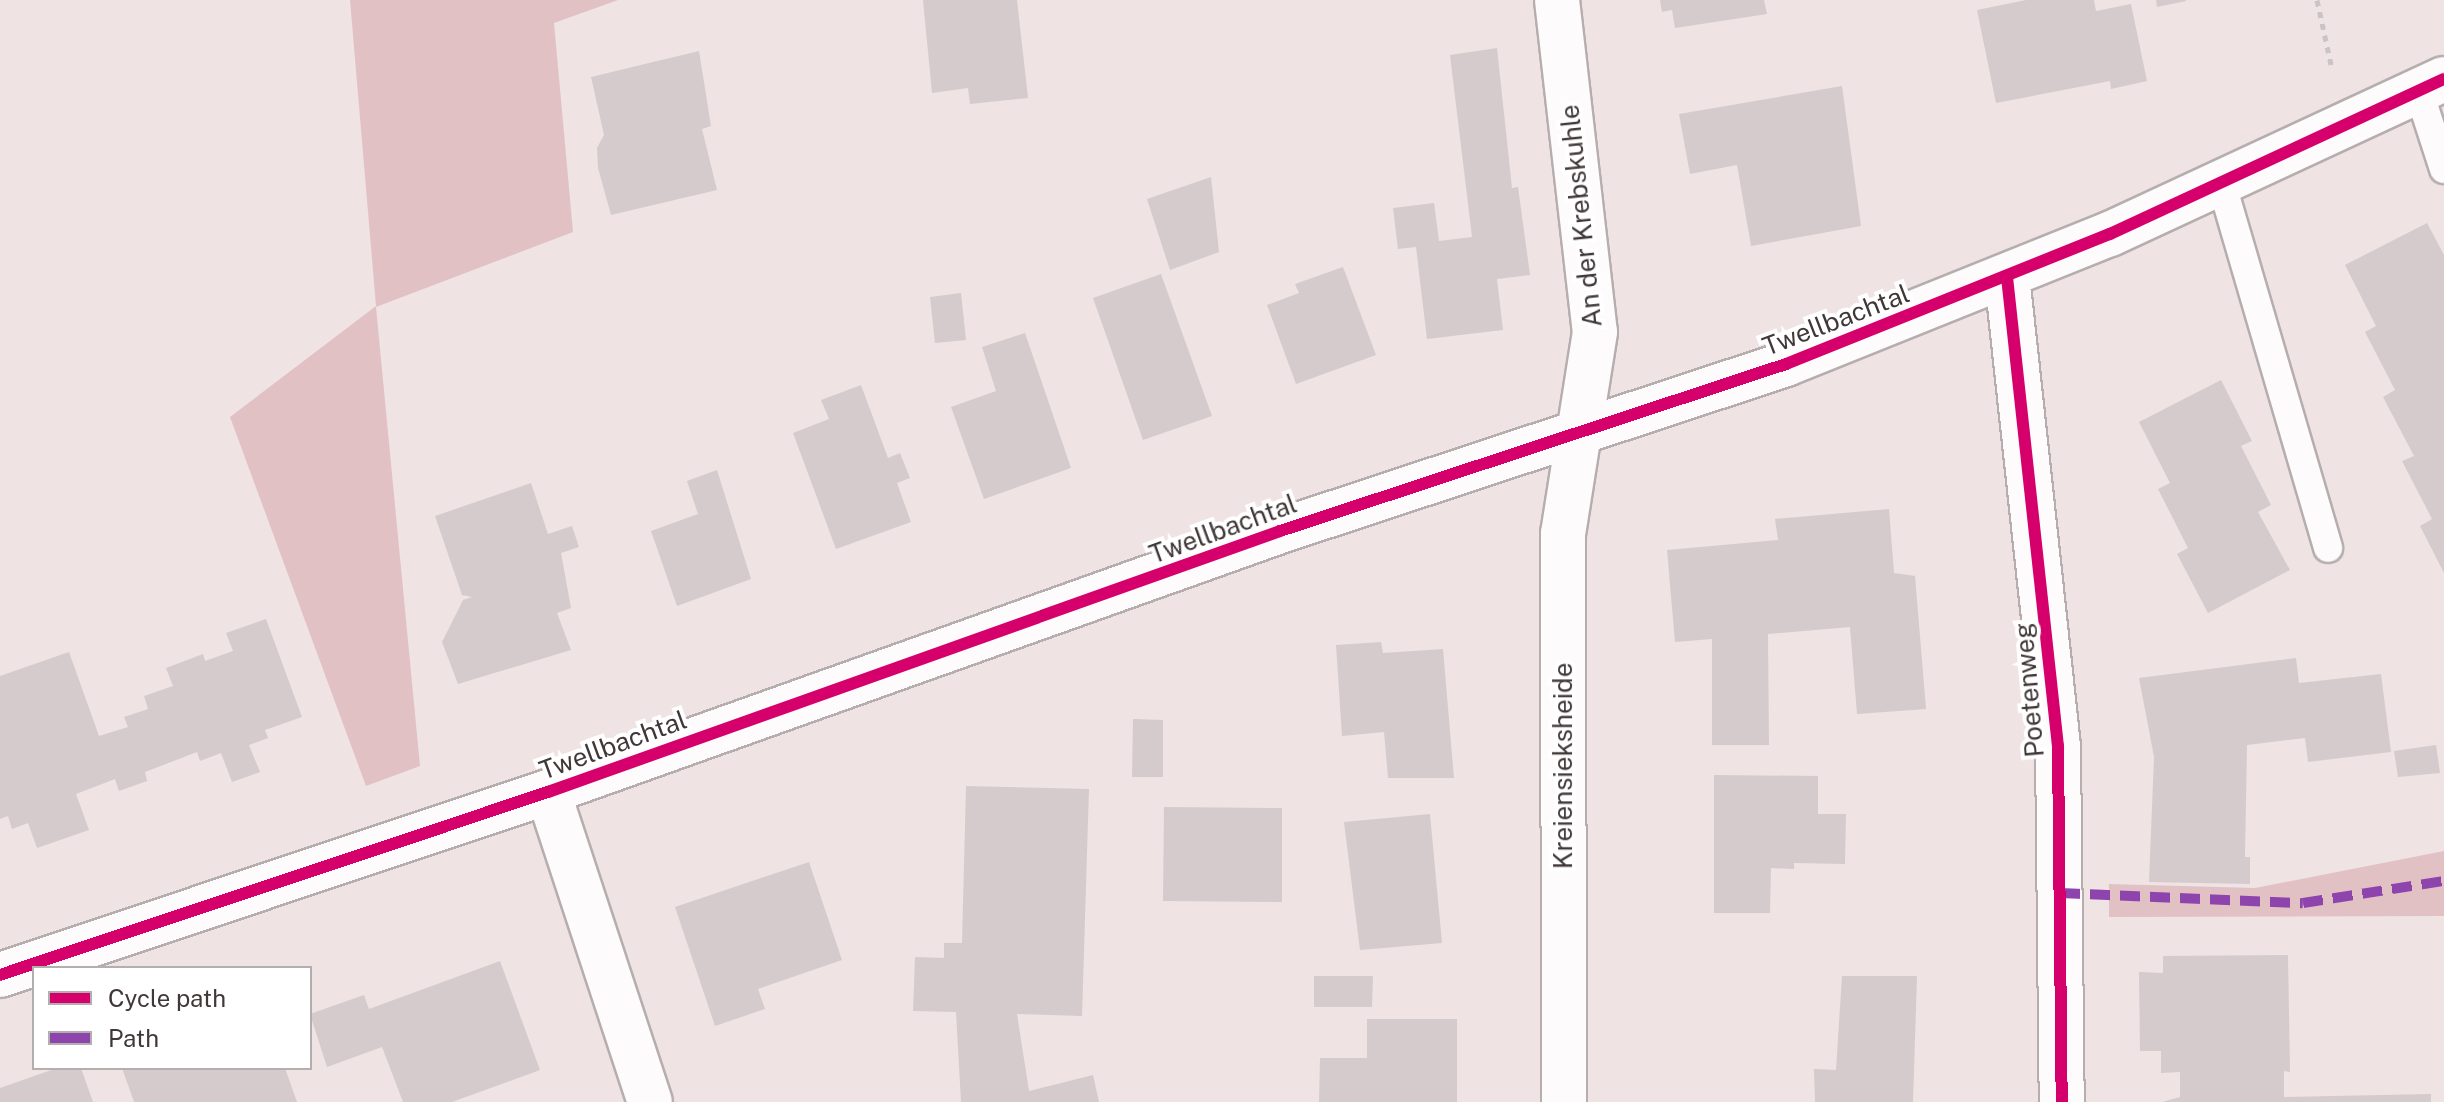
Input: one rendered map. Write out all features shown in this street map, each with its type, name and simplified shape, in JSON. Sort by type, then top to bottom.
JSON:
[{"type":"street","name":"An der Krebskuhle","points":[[1557,0],[1595,332],[1583,432]]},
{"type":"street","name":"Twellbachtal","points":[[0,975],[548,792],[1280,531],[1786,364],[2007,277],[2222,185],[2431,86]]},
{"type":"street","name":"Poetenweg","points":[[2007,277],[2058,746],[2062,1102]]},
{"type":"street","name":"Kreiensieksheide","points":[[1564,1102],[1563,533],[1583,432]]},
{"type":"street","name":"Twellbachtal","points":[[548,792],[650,1102]]},
{"type":"lane","points":[[2431,86],[2444,169]]},
{"type":"lane","points":[[2222,185],[2328,548]]},
{"type":"shaded area","points":[[350,0],[618,0],[554,23],[573,232],[376,307],[420,766],[366,786],[230,417],[376,306]]},
{"type":"shaded area","points":[[2444,851],[2444,916],[2109,917],[2109,884],[2255,888]]},
{"type":"building","points":[[923,0],[1017,0],[1028,98],[970,104],[968,88],[932,93]]},
{"type":"building","points":[[1660,0],[1764,0],[1767,14],[1675,28],[1672,10],[1662,12]]},
{"type":"building","points":[[2026,0],[2094,0],[2096,11],[2131,4],[2147,81],[2111,89],[2110,81],[1996,103],[1977,10]]},
{"type":"building","points":[[2156,0],[2186,0],[2186,1],[2157,7]]},
{"type":"building","points":[[1497,48],[1512,188],[1518,187],[1530,275],[1497,279],[1503,330],[1427,339],[1416,247],[1398,249],[1393,208],[1434,203],[1439,241],[1472,237],[1450,55]]},
{"type":"building","points":[[699,51],[711,126],[702,129],[717,190],[611,215],[598,168],[597,148],[604,135],[591,77]]},
{"type":"building","points":[[1842,86],[1861,226],[1751,246],[1737,165],[1690,174],[1679,114]]},
{"type":"building","points":[[1211,177],[1219,252],[1170,270],[1147,199]]},
{"type":"building","points":[[2427,223],[2444,255],[2444,573],[2420,526],[2432,519],[2402,461],[2414,456],[2383,397],[2395,390],[2365,332],[2376,326],[2345,265]]},
{"type":"building","points":[[1343,267],[1376,355],[1296,384],[1267,305],[1299,293],[1295,284]]},
{"type":"building","points":[[1161,274],[1212,416],[1143,440],[1093,298]]},
{"type":"building","points":[[961,293],[966,340],[935,343],[930,297]]},
{"type":"building","points":[[1025,333],[1071,468],[984,499],[951,407],[996,391],[982,347]]},
{"type":"building","points":[[2221,380],[2252,441],[2241,446],[2271,505],[2258,512],[2290,570],[2208,613],[2177,554],[2188,548],[2158,489],[2170,483],[2139,422]]},
{"type":"building","points":[[861,385],[888,458],[900,453],[910,478],[897,483],[911,522],[836,549],[793,433],[829,419],[821,400]]},
{"type":"building","points":[[717,470],[751,579],[677,606],[651,531],[698,514],[687,481]]},
{"type":"building","points":[[531,483],[548,534],[572,526],[579,547],[561,553],[571,608],[557,613],[571,650],[458,684],[442,642],[463,600],[472,597],[462,595],[435,516]]},
{"type":"building","points":[[1889,509],[1894,573],[1915,576],[1926,709],[1857,714],[1850,627],[1768,634],[1769,745],[1712,745],[1712,639],[1675,642],[1667,550],[1778,540],[1775,519]]},
{"type":"building","points":[[266,619],[302,717],[265,730],[268,738],[249,745],[260,772],[232,782],[221,753],[200,761],[197,752],[145,772],[147,781],[119,791],[115,779],[76,794],[89,830],[37,848],[28,823],[12,829],[8,816],[0,819],[0,676],[69,652],[99,736],[128,727],[124,717],[148,709],[144,696],[173,686],[166,668],[203,654],[205,661],[233,651],[226,633]]},
{"type":"building","points":[[1381,642],[1383,653],[1443,649],[1454,778],[1388,778],[1384,732],[1342,736],[1336,645]]},
{"type":"building","points":[[2296,658],[2299,683],[2381,674],[2391,752],[2308,762],[2305,738],[2247,745],[2245,857],[2250,857],[2250,884],[2149,882],[2154,757],[2139,678]]},
{"type":"building","points":[[1133,719],[1163,720],[1163,777],[1132,777]]},
{"type":"building","points":[[2436,745],[2440,773],[2398,777],[2394,751]]},
{"type":"building","points":[[1714,775],[1818,776],[1818,814],[1846,814],[1845,864],[1794,863],[1794,869],[1771,868],[1770,913],[1714,913]]},
{"type":"building","points":[[966,786],[1089,789],[1082,1016],[1017,1014],[1029,1091],[1093,1075],[1099,1102],[961,1102],[956,1012],[913,1011],[915,957],[944,958],[944,943],[962,943]]},
{"type":"building","points":[[1164,807],[1282,808],[1282,902],[1163,901]]},
{"type":"building","points":[[1430,814],[1442,943],[1360,950],[1344,822]]},
{"type":"building","points":[[809,862],[842,960],[758,989],[765,1009],[715,1026],[675,907]]},
{"type":"building","points":[[2288,955],[2290,1072],[2284,1071],[2284,1097],[2431,1094],[2431,1102],[2162,1102],[2180,1097],[2180,1072],[2161,1073],[2161,1051],[2140,1051],[2139,972],[2163,973],[2163,956]]},
{"type":"building","points":[[500,961],[540,1070],[452,1102],[403,1102],[382,1047],[327,1067],[312,1013],[364,995],[369,1009]]},
{"type":"building","points":[[1314,976],[1373,976],[1372,1007],[1314,1007]]},
{"type":"building","points":[[1842,976],[1917,976],[1913,1102],[1815,1102],[1814,1069],[1836,1070]]},
{"type":"building","points":[[1367,1019],[1457,1019],[1457,1102],[1319,1102],[1320,1058],[1367,1058]]},
{"type":"building","points":[[51,1070],[82,1070],[93,1102],[0,1102],[0,1088]]},
{"type":"building","points":[[123,1070],[286,1070],[297,1102],[134,1102]]},
{"type":"marked path","points":[[2060,893],[2303,903],[2444,881]]},
{"type":"cycle path","points":[[0,975],[548,792],[1280,531],[1786,364],[2110,234],[2444,79]]},
{"type":"cycle path","points":[[2007,277],[2058,746],[2062,1102]]}]
